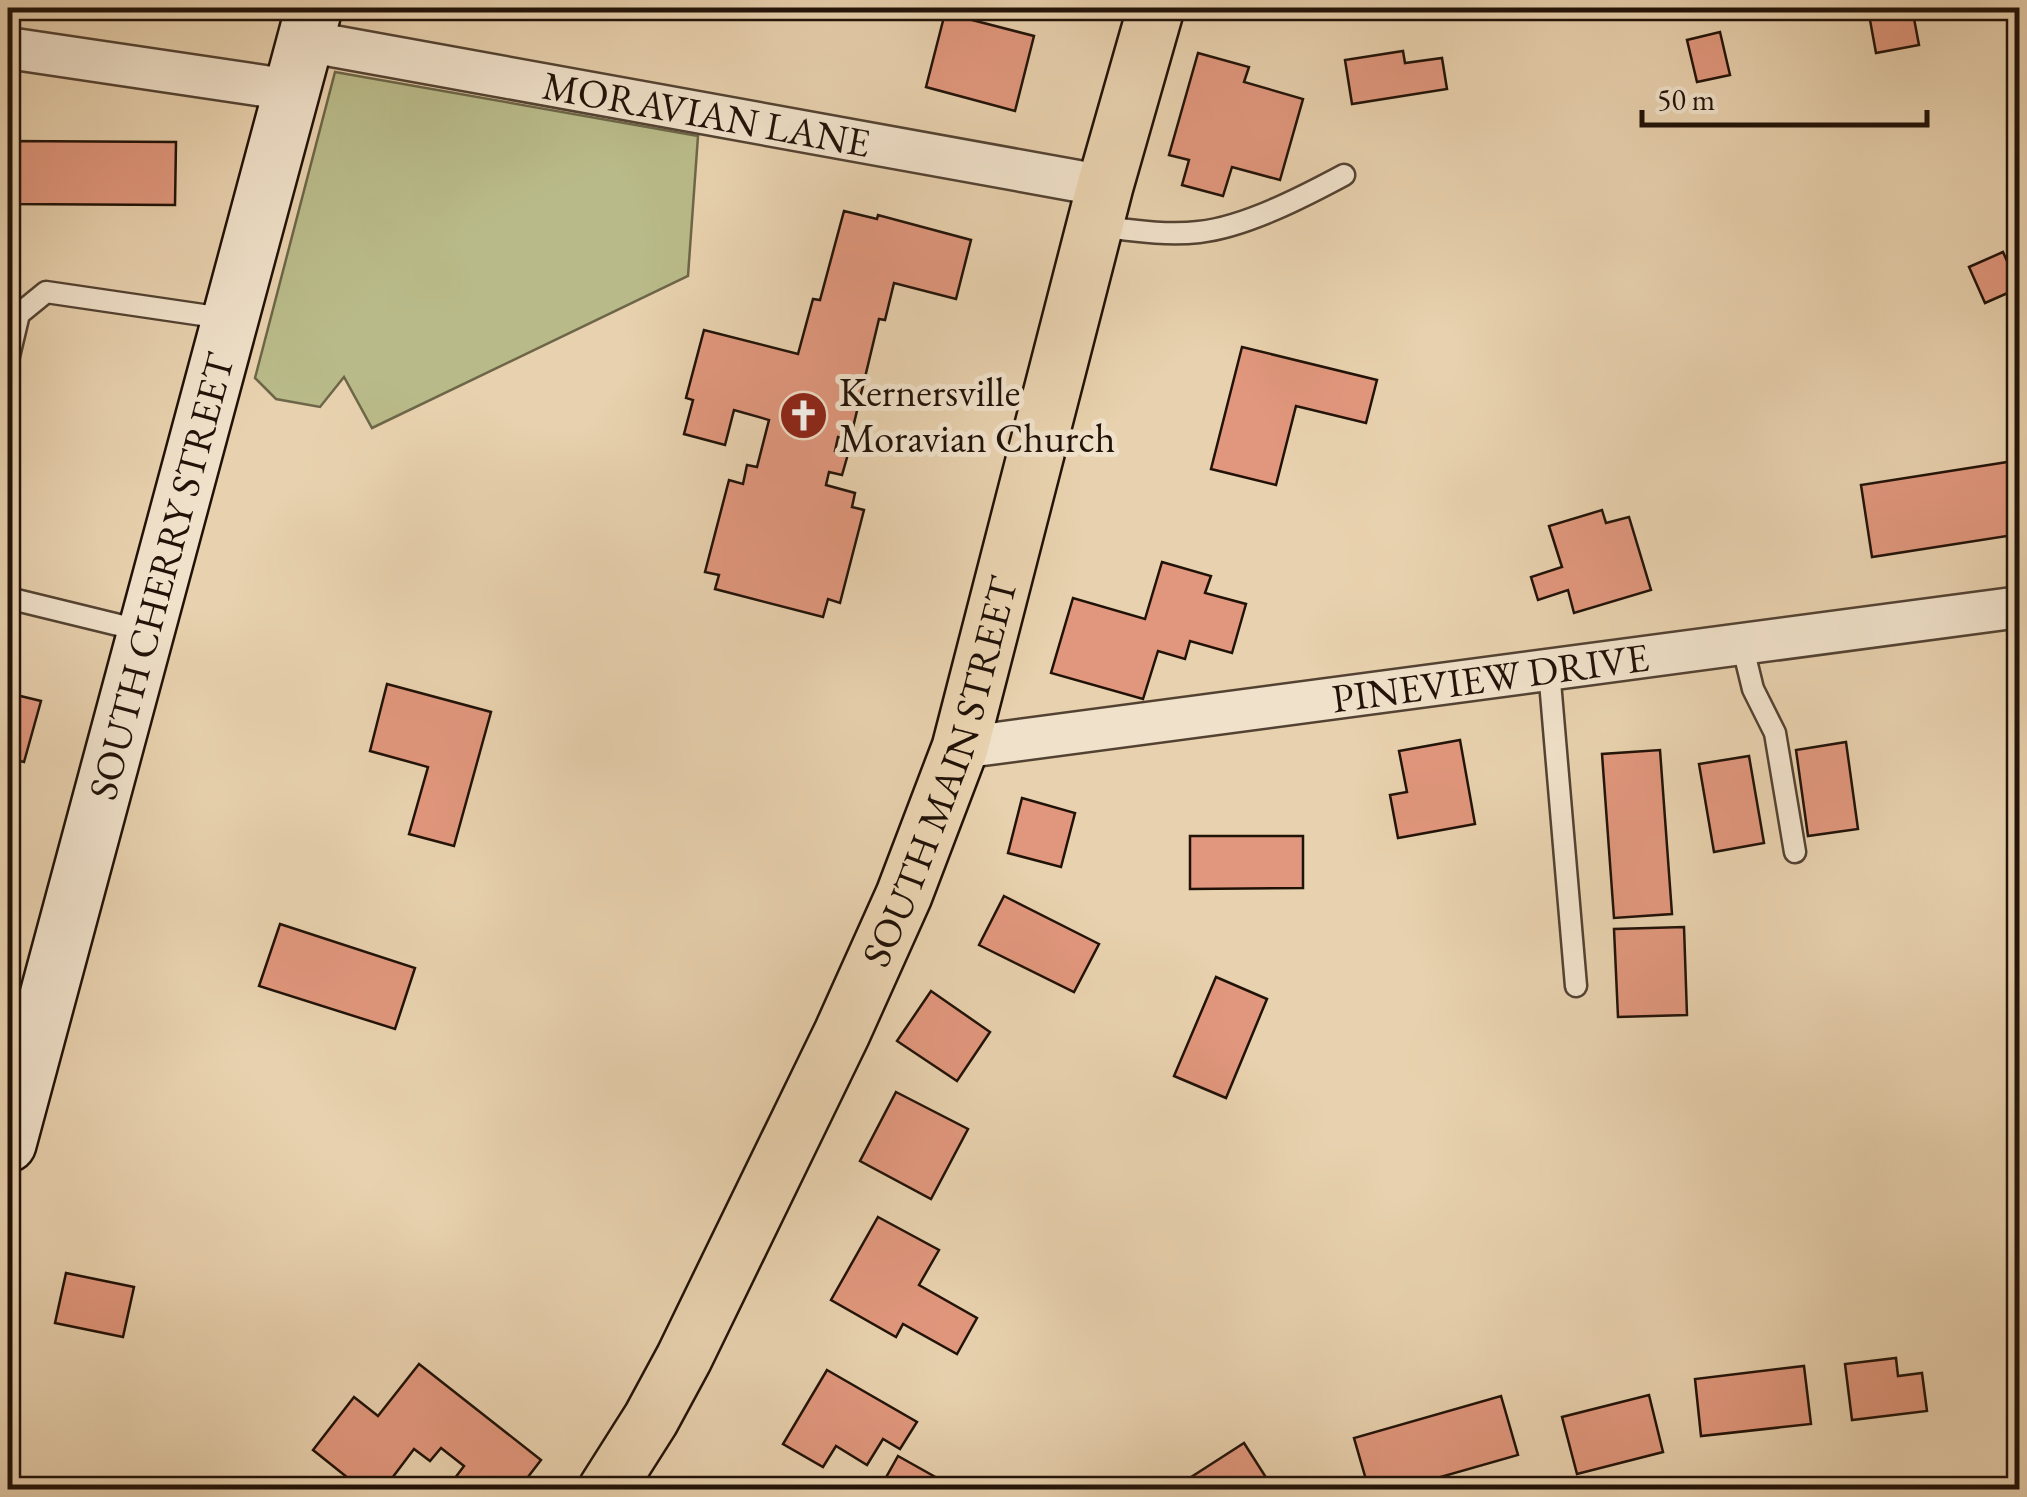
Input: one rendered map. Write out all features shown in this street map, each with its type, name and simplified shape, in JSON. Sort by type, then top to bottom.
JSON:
[{"type":"main road","name":"SOUTH MAIN STREET","points":[[606,1490],[651,1419],[710,1307],[842,1032],[904,895],[960,748],[1100,206],[1156,8]]},
{"type":"main road","name":"SOUTH CHERRY STREET","points":[[8,1144],[303,46]]},
{"type":"street","name":"MORAVIAN LANE","points":[[8,48],[303,46],[1100,206]]},
{"type":"street","name":"PINEVIEW DRIVE","points":[[960,748],[2020,608]]},
{"type":"lane","points":[[1100,206],[1148,232],[1201,232],[1270,211],[1344,175]]},
{"type":"lane","points":[[8,360],[19,314],[46,292],[230,320]]},
{"type":"lane","points":[[8,598],[145,632]]},
{"type":"lane","points":[[1742,644],[1753,688],[1774,733],[1795,852]]},
{"type":"lane","points":[[1548,670],[1576,986]]},
{"type":"green space","points":[[335,72],[698,136],[688,276],[372,428],[344,377],[320,407],[276,399],[255,378]]},
{"type":"building","points":[[1912,8],[1919,45],[1876,53],[1868,9]]},
{"type":"building","points":[[945,13],[1034,36],[1015,111],[926,87]]},
{"type":"building","points":[[1720,32],[1730,75],[1697,82],[1687,40]]},
{"type":"building","points":[[1403,51],[1405,63],[1442,58],[1447,89],[1352,104],[1345,60]]},
{"type":"building","points":[[1198,53],[1249,67],[1244,82],[1303,99],[1280,180],[1232,167],[1223,196],[1182,185],[1189,160],[1169,155]]},
{"type":"building","points":[[8,141],[176,142],[175,205],[8,204]]},
{"type":"building","name":"Kernersville Moravian Church","points":[[844,211],[877,219],[878,215],[971,240],[956,299],[894,283],[885,320],[879,319],[850,440],[838,437],[835,451],[848,454],[842,475],[829,472],[826,485],[855,493],[852,507],[864,510],[840,603],[828,599],[823,617],[715,589],[719,575],[705,572],[729,480],[743,484],[747,465],[757,467],[769,420],[734,410],[725,445],[684,434],[693,400],[686,398],[704,330],[798,354],[813,299],[820,300]]},
{"type":"building","points":[[2003,252],[2019,288],[1985,303],[1969,267]]},
{"type":"building","points":[[1242,347],[1377,380],[1366,423],[1296,406],[1276,485],[1211,469]]},
{"type":"building","points":[[2020,460],[2020,534],[1872,557],[1861,485]]},
{"type":"building","points":[[1602,510],[1606,523],[1629,517],[1651,590],[1574,613],[1568,590],[1538,600],[1531,577],[1562,567],[1549,526]]},
{"type":"building","points":[[1162,562],[1211,576],[1205,593],[1246,604],[1232,653],[1190,641],[1185,659],[1158,651],[1143,699],[1051,673],[1073,598],[1145,619]]},
{"type":"building","points":[[387,684],[491,712],[454,846],[409,834],[428,767],[370,751]]},
{"type":"building","points":[[8,693],[41,701],[24,762],[8,758]]},
{"type":"building","points":[[1460,740],[1475,824],[1398,838],[1390,795],[1407,792],[1399,751]]},
{"type":"building","points":[[1846,742],[1858,829],[1808,836],[1796,750]]},
{"type":"building","points":[[1660,750],[1672,914],[1614,918],[1602,754]]},
{"type":"building","points":[[1749,756],[1764,843],[1714,852],[1699,764]]},
{"type":"building","points":[[1022,798],[1075,813],[1061,867],[1008,853]]},
{"type":"building","points":[[1190,836],[1303,836],[1303,888],[1190,889]]},
{"type":"building","points":[[1004,896],[1099,944],[1074,992],[979,945]]},
{"type":"building","points":[[280,924],[415,968],[395,1029],[259,986]]},
{"type":"building","points":[[1684,927],[1687,1015],[1618,1017],[1614,929]]},
{"type":"building","points":[[1216,977],[1267,999],[1226,1098],[1174,1076]]},
{"type":"building","points":[[931,991],[990,1032],[957,1081],[897,1041]]},
{"type":"building","points":[[896,1092],[968,1129],[931,1199],[860,1161]]},
{"type":"building","points":[[878,1217],[939,1250],[919,1285],[977,1318],[957,1354],[903,1324],[896,1337],[831,1300]]},
{"type":"building","points":[[66,1273],[134,1287],[123,1337],[55,1323]]},
{"type":"building","points":[[1896,1358],[1898,1376],[1922,1373],[1927,1411],[1852,1420],[1845,1364]]},
{"type":"building","points":[[419,1364],[541,1460],[518,1490],[469,1490],[455,1478],[464,1466],[441,1448],[430,1461],[414,1449],[383,1490],[363,1490],[313,1450],[354,1397],[378,1416]]},
{"type":"building","points":[[1804,1366],[1811,1424],[1701,1436],[1695,1379]]},
{"type":"building","points":[[827,1370],[917,1422],[900,1449],[883,1439],[867,1465],[836,1446],[823,1467],[783,1444]]},
{"type":"building","points":[[1649,1395],[1663,1452],[1577,1474],[1562,1417]]},
{"type":"building","points":[[1501,1396],[1518,1455],[1395,1490],[1369,1490],[1354,1438]]},
{"type":"building","points":[[1244,1443],[1274,1490],[1171,1490]]},
{"type":"building","points":[[898,1456],[946,1483],[942,1490],[879,1490]]},
{"type":"place","name":"Kernersville Moravian Church","points":[[804,415]]}]
